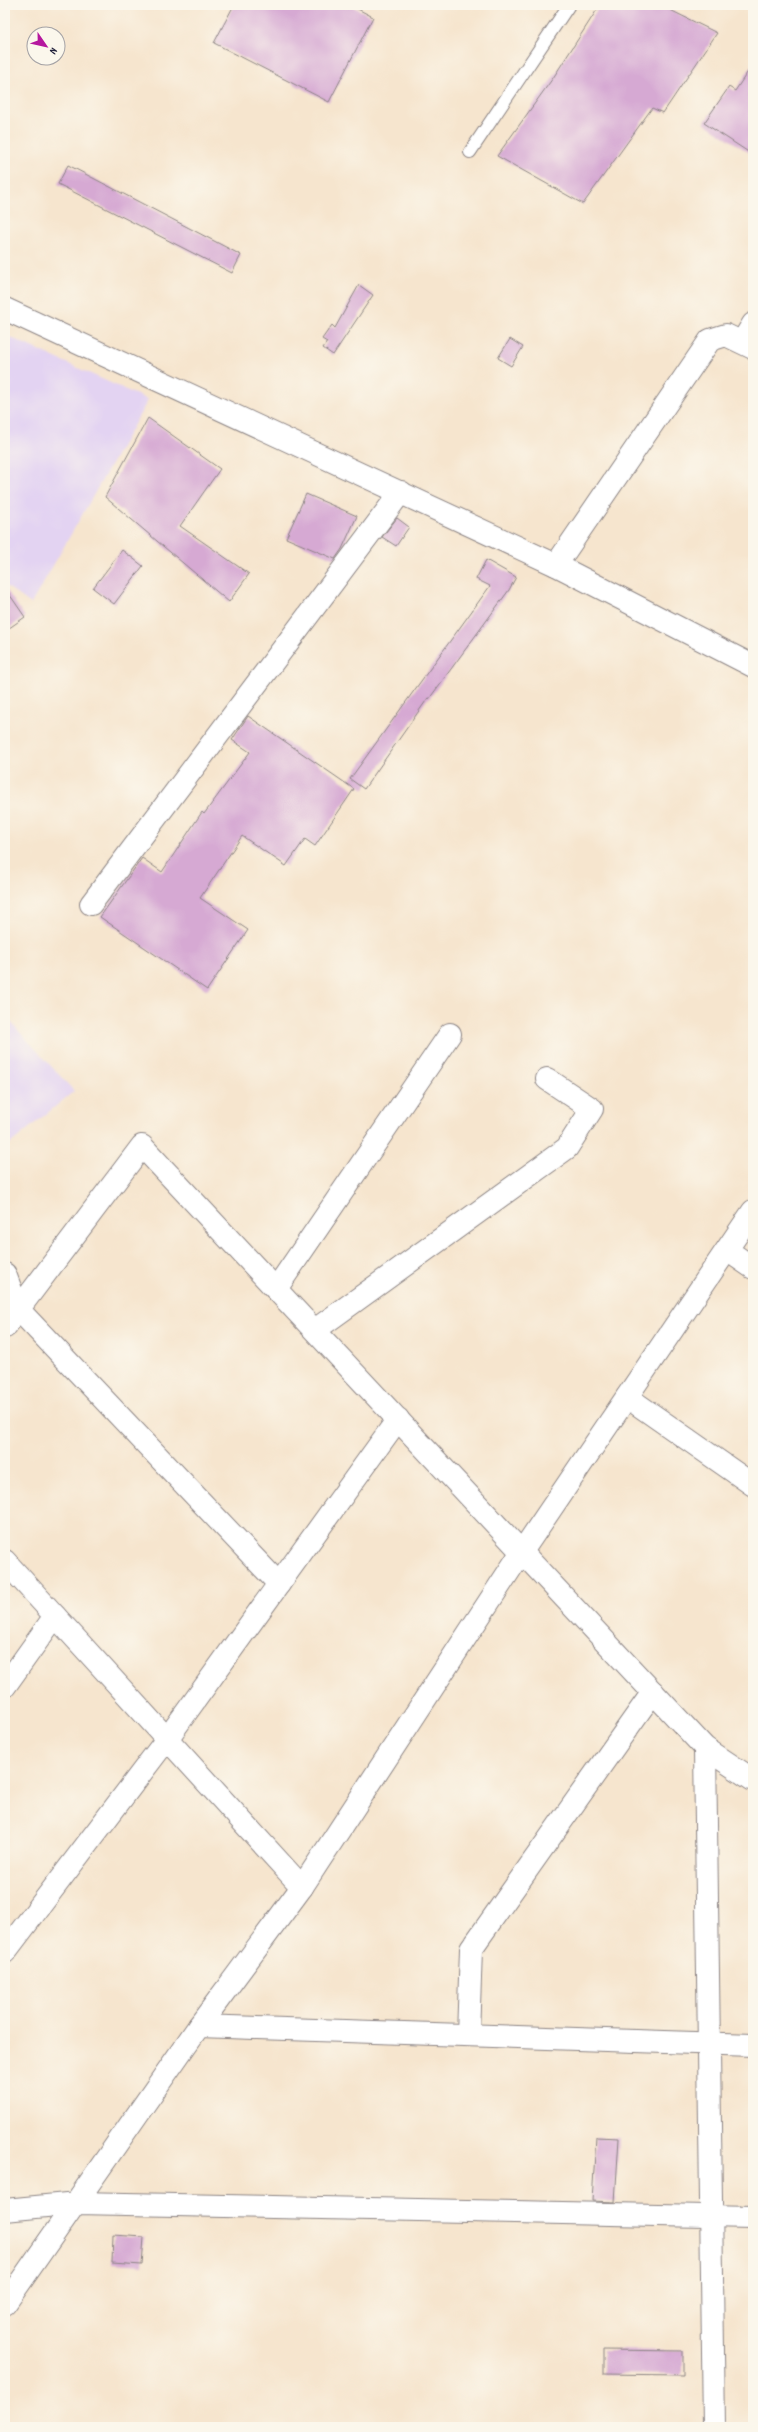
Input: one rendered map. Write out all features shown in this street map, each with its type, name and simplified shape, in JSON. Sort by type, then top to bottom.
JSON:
[{"type":"street","points":[[5,310],[556,565],[753,666]]},
{"type":"street","points":[[556,565],[710,340],[726,335],[749,338]]},
{"type":"street","points":[[91,904],[401,492]]},
{"type":"street","points":[[276,1289],[450,1034]]},
{"type":"street","points":[[315,1330],[567,1148],[592,1109],[547,1079]]},
{"type":"street","points":[[5,1327],[142,1146],[705,1748],[753,1780]]},
{"type":"street","points":[[5,2304],[77,2203],[199,2026],[302,1887],[521,1553],[753,1211]]},
{"type":"street","points":[[727,1250],[753,1268]]},
{"type":"street","points":[[5,1274],[18,1309],[280,1584]]},
{"type":"street","points":[[626,1397],[753,1485]]},
{"type":"street","points":[[5,1952],[167,1739],[398,1420]]},
{"type":"street","points":[[5,1561],[302,1887]]},
{"type":"street","points":[[5,1686],[55,1616]]},
{"type":"street","points":[[468,2035],[471,1949],[653,1692]]},
{"type":"street","points":[[705,1748],[714,2427]]},
{"type":"street","points":[[199,2026],[753,2045]]},
{"type":"street","points":[[5,2210],[77,2203],[753,2216]]},
{"type":"lane","points":[[470,152],[569,5]]},
{"type":"shaded area","points":[[5,335],[148,400],[31,604],[5,585]]},
{"type":"shaded area","points":[[5,1016],[74,1091],[5,1148]]},
{"type":"building","points":[[234,5],[350,5],[373,17],[329,102],[214,43]]},
{"type":"building","points":[[600,5],[660,5],[717,33],[663,113],[652,108],[583,204],[497,156],[553,78]]},
{"type":"building","points":[[753,64],[753,155],[704,123],[729,87],[735,91]]},
{"type":"building","points":[[68,165],[241,255],[232,273],[58,184]]},
{"type":"building","points":[[359,285],[373,295],[333,355],[323,348],[327,342],[322,339],[332,325],[335,328]]},
{"type":"building","points":[[510,339],[523,347],[511,366],[498,358]]},
{"type":"building","points":[[148,418],[220,469],[180,526],[249,574],[229,602],[105,497]]},
{"type":"building","points":[[306,494],[357,516],[342,549],[335,559],[286,538]]},
{"type":"building","points":[[397,518],[409,527],[396,546],[382,537]]},
{"type":"building","points":[[122,550],[143,566],[114,604],[93,588]]},
{"type":"building","points":[[486,560],[516,577],[509,590],[429,699],[428,698],[364,789],[350,779],[490,586],[476,579]]},
{"type":"building","points":[[5,588],[25,617],[5,631]]},
{"type":"building","points":[[248,716],[354,789],[315,846],[305,839],[286,866],[242,836],[200,898],[248,930],[207,990],[100,917],[142,858],[162,872],[202,812],[204,814],[250,752],[232,740]]},
{"type":"building","points":[[596,2137],[619,2138],[615,2202],[592,2201]]},
{"type":"building","points":[[113,2235],[144,2237],[142,2265],[112,2263]]},
{"type":"building","points":[[603,2350],[683,2351],[683,2375],[603,2374]]}]
